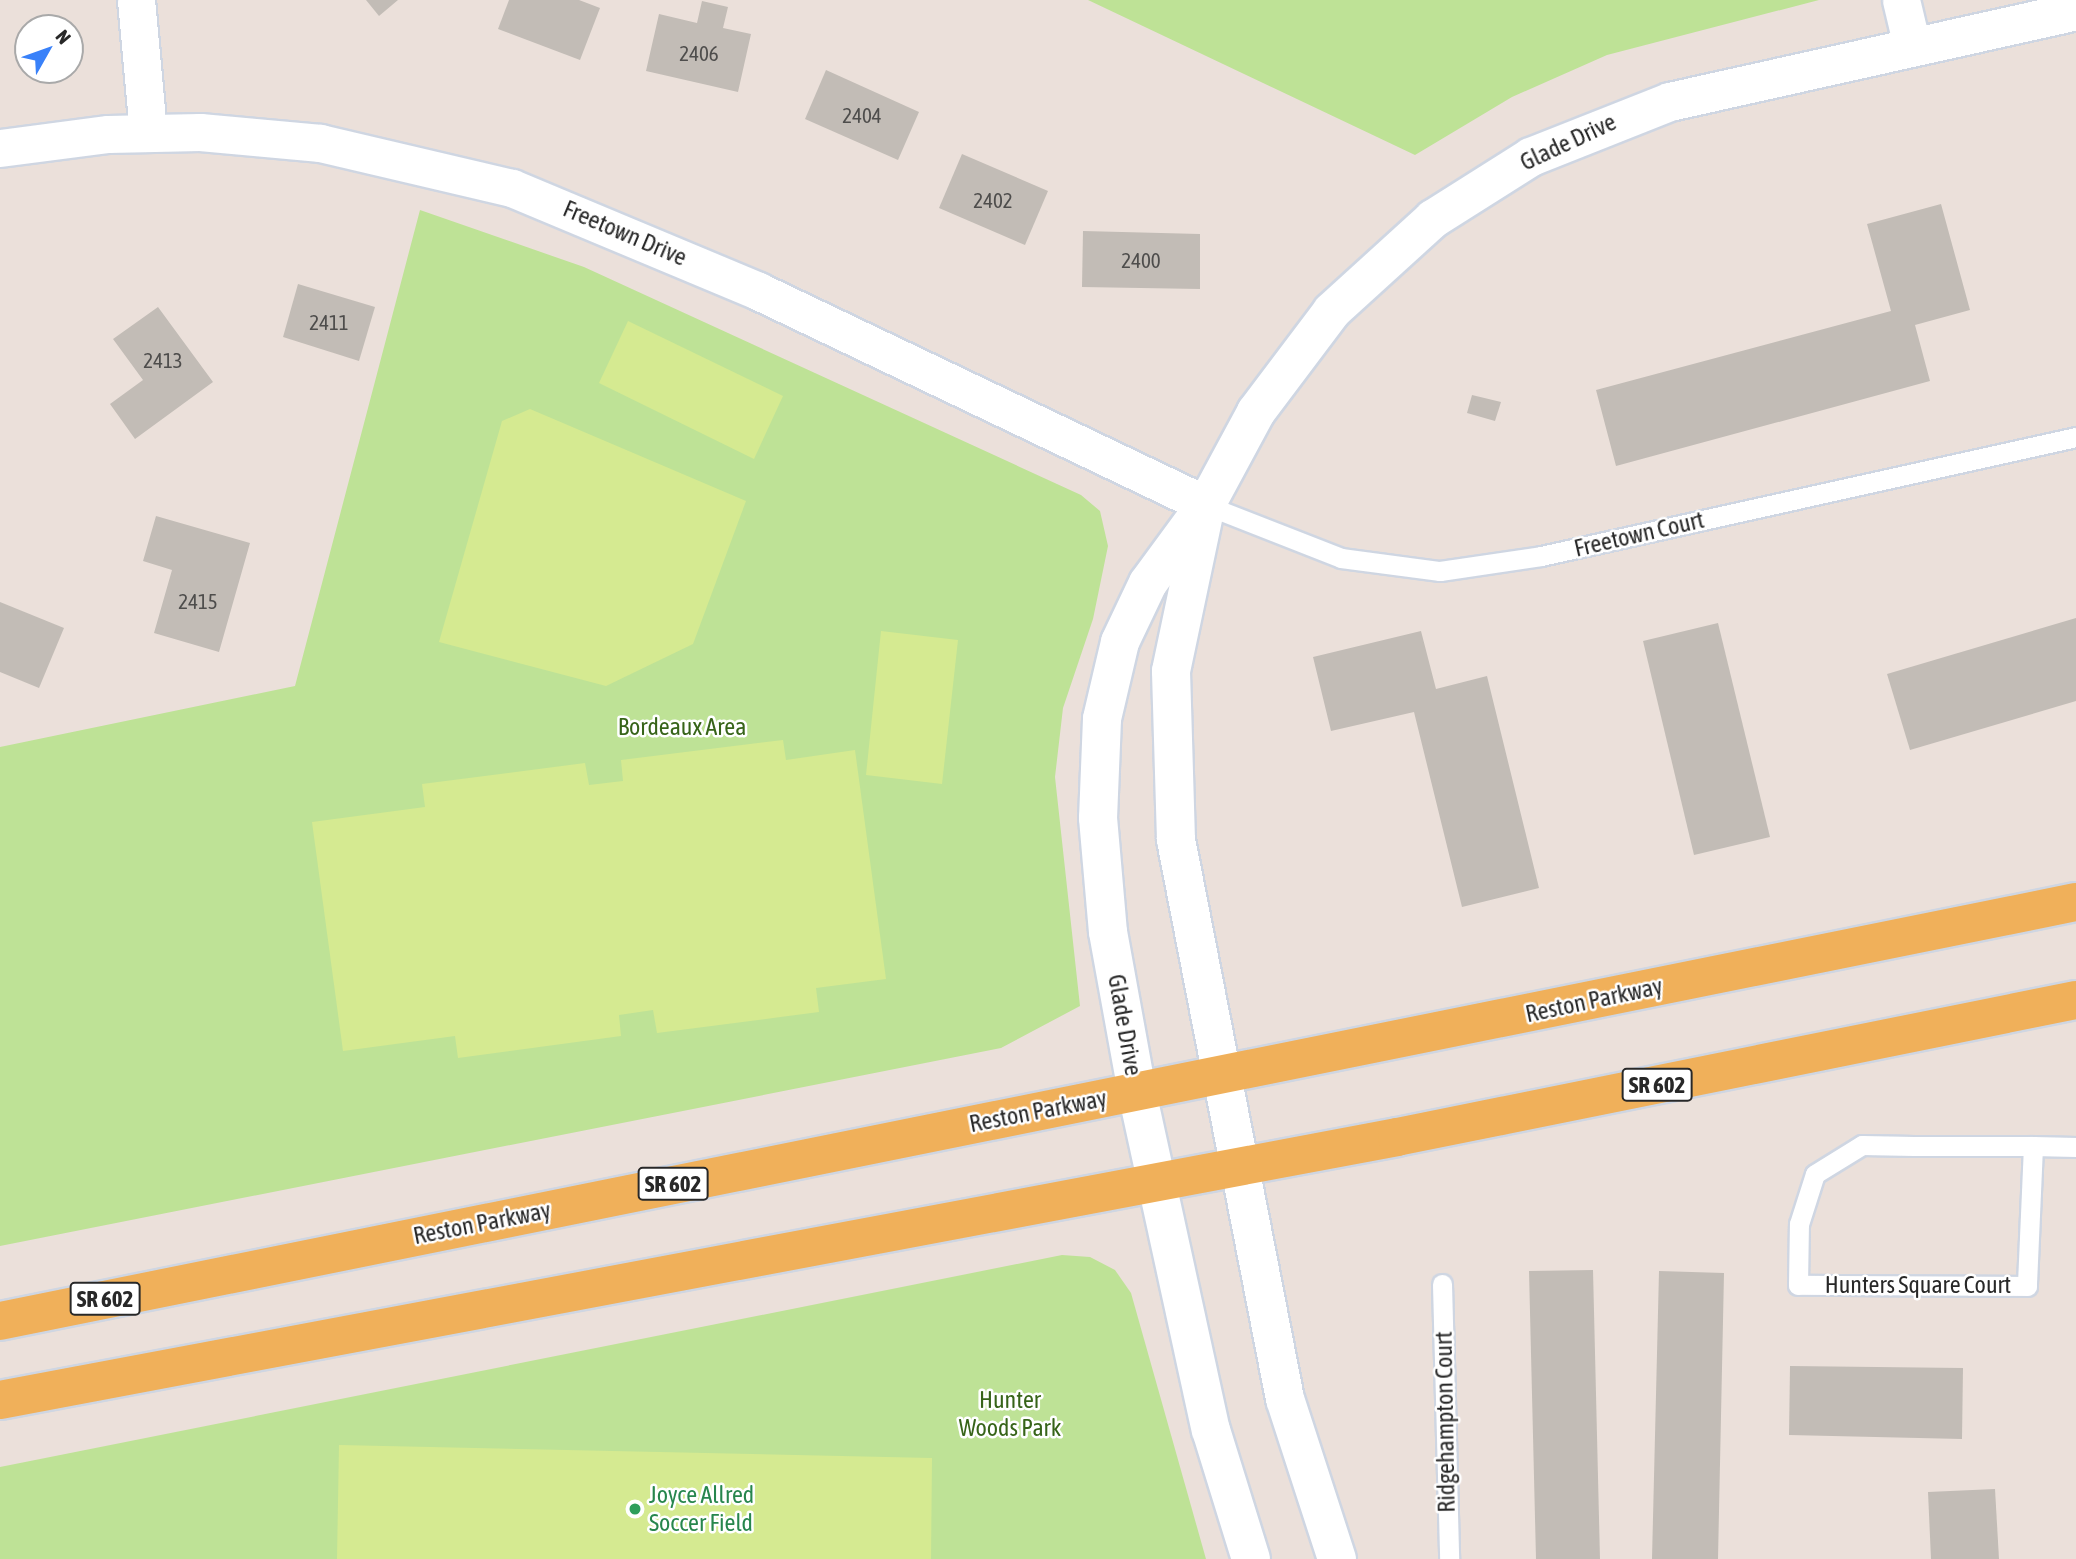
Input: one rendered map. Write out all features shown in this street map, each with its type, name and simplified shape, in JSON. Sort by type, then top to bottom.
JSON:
[{"type":"main road","name":"Reston Parkway","points":[[0,1321],[2076,902]]},
{"type":"main road","name":"SR 602","points":[[0,1400],[1236,1166],[2076,1000]]},
{"type":"street","points":[[136,0],[148,132]]},
{"type":"street","points":[[1901,0],[1912,46]]},
{"type":"street","name":"Glade Drive","points":[[1251,1559],[1211,1430],[1137,1092],[1101,872],[1102,719],[1136,606],[1206,505],[1256,412],[1332,311],[1411,236],[1490,181],[1639,111],[1912,46],[2076,11]]},
{"type":"street","name":"Freetown Drive","points":[[0,148],[148,132],[320,143],[512,188],[758,291],[1206,505]]},
{"type":"street","name":"Glade Drive","points":[[1206,505],[1178,624],[1170,746],[1184,896],[1236,1166],[1285,1399],[1337,1559]]},
{"type":"lane","name":"Freetown Court","points":[[1206,505],[1340,558],[1440,571],[1541,556],[2076,438]]},
{"type":"lane","name":"Hunters Square Court","points":[[2033,1146],[2026,1286],[1798,1285],[1799,1224],[1815,1174],[1862,1145],[2033,1146],[2076,1147]]},
{"type":"lane","name":"Ridgehampton Court","points":[[1442,1284],[1448,1559]]},
{"type":"green space","points":[[1088,0],[1819,0],[1607,55],[1512,97],[1415,155]]},
{"type":"green space","name":"Bordeaux Area","points":[[420,210],[584,267],[1081,495],[1100,511],[1108,546],[1093,619],[1063,708],[1055,777],[1080,1006],[1001,1048],[0,1246],[0,747],[295,686]]},
{"type":"green space","points":[[628,321],[783,396],[754,459],[599,383]]},
{"type":"green space","points":[[530,409],[746,501],[693,644],[606,686],[439,642],[502,421]]},
{"type":"green space","points":[[881,631],[958,640],[942,784],[866,775]]},
{"type":"green space","points":[[783,740],[786,760],[855,750],[886,979],[816,988],[819,1012],[657,1033],[653,1010],[619,1015],[621,1036],[458,1058],[455,1036],[343,1051],[312,822],[425,807],[422,784],[585,763],[589,785],[623,781],[621,760]]},
{"type":"green space","name":"Hunter Woods Park","points":[[1062,1255],[1090,1257],[1115,1270],[1131,1293],[1206,1559],[0,1559],[0,1467]]},
{"type":"green space","name":"Joyce Allred Soccer Field","points":[[339,1445],[932,1458],[931,1559],[337,1559]]},
{"type":"building","points":[[366,0],[398,0],[379,16]]},
{"type":"building","points":[[509,0],[579,0],[600,8],[580,60],[498,29]]},
{"type":"building","points":[[702,1],[728,7],[723,28],[751,34],[738,92],[646,71],[659,14],[697,23]]},
{"type":"building","points":[[826,70],[919,112],[898,160],[805,119]]},
{"type":"building","points":[[962,154],[1048,191],[1025,245],[939,208]]},
{"type":"building","points":[[1941,204],[1970,310],[1915,325],[1930,381],[1616,466],[1596,390],[1891,311],[1867,224]]},
{"type":"building","points":[[1083,231],[1200,234],[1200,289],[1082,287]]},
{"type":"building","points":[[298,284],[375,307],[359,361],[283,337]]},
{"type":"building","points":[[158,307],[213,382],[135,439],[110,404],[143,380],[113,339]]},
{"type":"building","points":[[1472,395],[1501,402],[1495,421],[1467,413]]},
{"type":"building","points":[[156,516],[250,543],[219,652],[154,633],[172,570],[143,561]]},
{"type":"building","points":[[0,602],[64,628],[39,688],[0,672]]},
{"type":"building","points":[[2076,618],[2076,701],[1910,750],[1887,674]]},
{"type":"building","points":[[1718,623],[1770,837],[1694,855],[1643,641]]},
{"type":"building","points":[[1421,631],[1436,689],[1487,676],[1539,888],[1462,907],[1414,712],[1331,731],[1313,657]]},
{"type":"building","points":[[1593,1270],[1600,1559],[1536,1559],[1529,1271]]},
{"type":"building","points":[[1659,1271],[1724,1273],[1718,1559],[1652,1559]]},
{"type":"building","points":[[1790,1366],[1963,1368],[1962,1439],[1789,1435]]},
{"type":"building","points":[[1995,1489],[1999,1559],[1931,1559],[1928,1492]]},
{"type":"place","name":"Joyce Allred Soccer Field","points":[[635,1509]]}]
